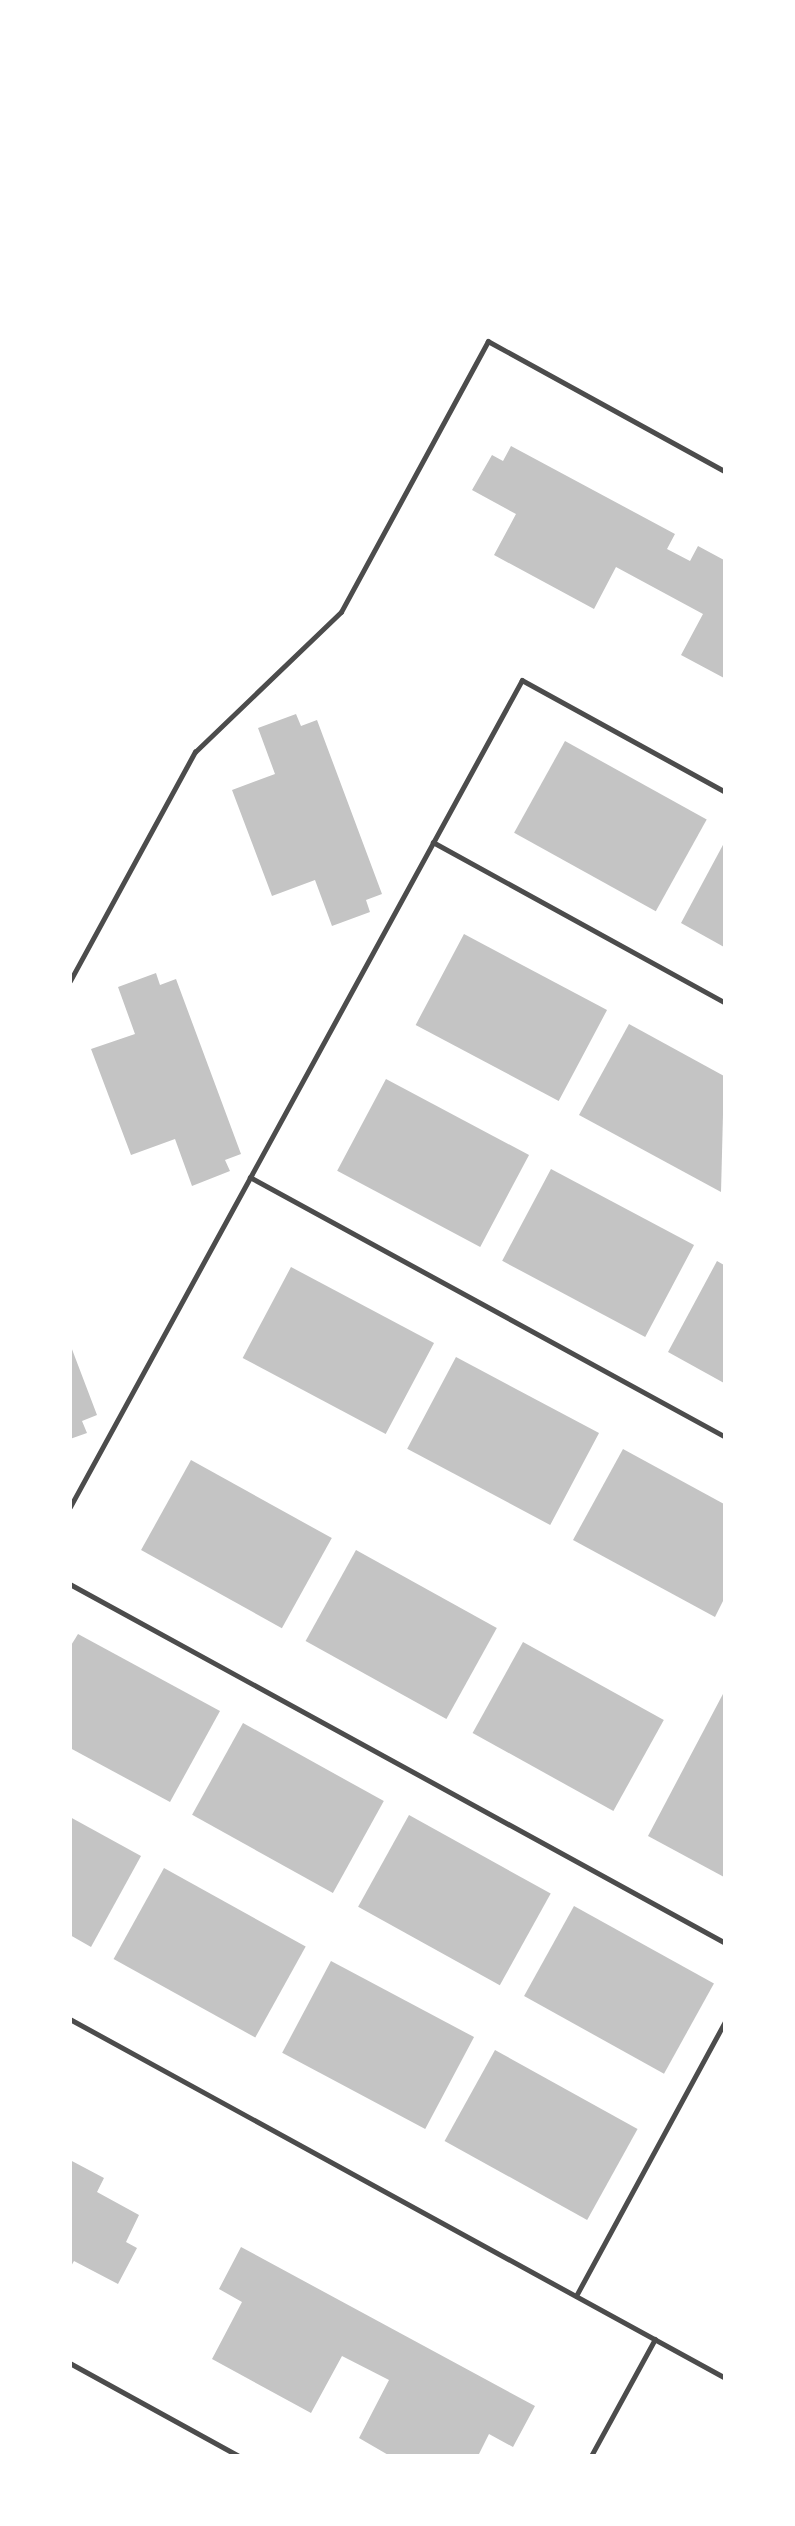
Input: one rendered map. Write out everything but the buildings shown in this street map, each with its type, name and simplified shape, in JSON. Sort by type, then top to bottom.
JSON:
[{"type":"lane","points":[[70,981],[195,752],[341,612],[488,341],[724,471]]},
{"type":"lane","points":[[70,1507],[522,680],[724,790]]},
{"type":"lane","points":[[433,842],[724,1002]]},
{"type":"lane","points":[[250,1177],[724,1436]]},
{"type":"lane","points":[[70,1584],[724,1942]]},
{"type":"lane","points":[[70,2019],[724,2377]]},
{"type":"lane","points":[[576,2296],[724,2023]]},
{"type":"lane","points":[[591,2456],[655,2339]]},
{"type":"lane","points":[[70,2363],[239,2456]]}]
